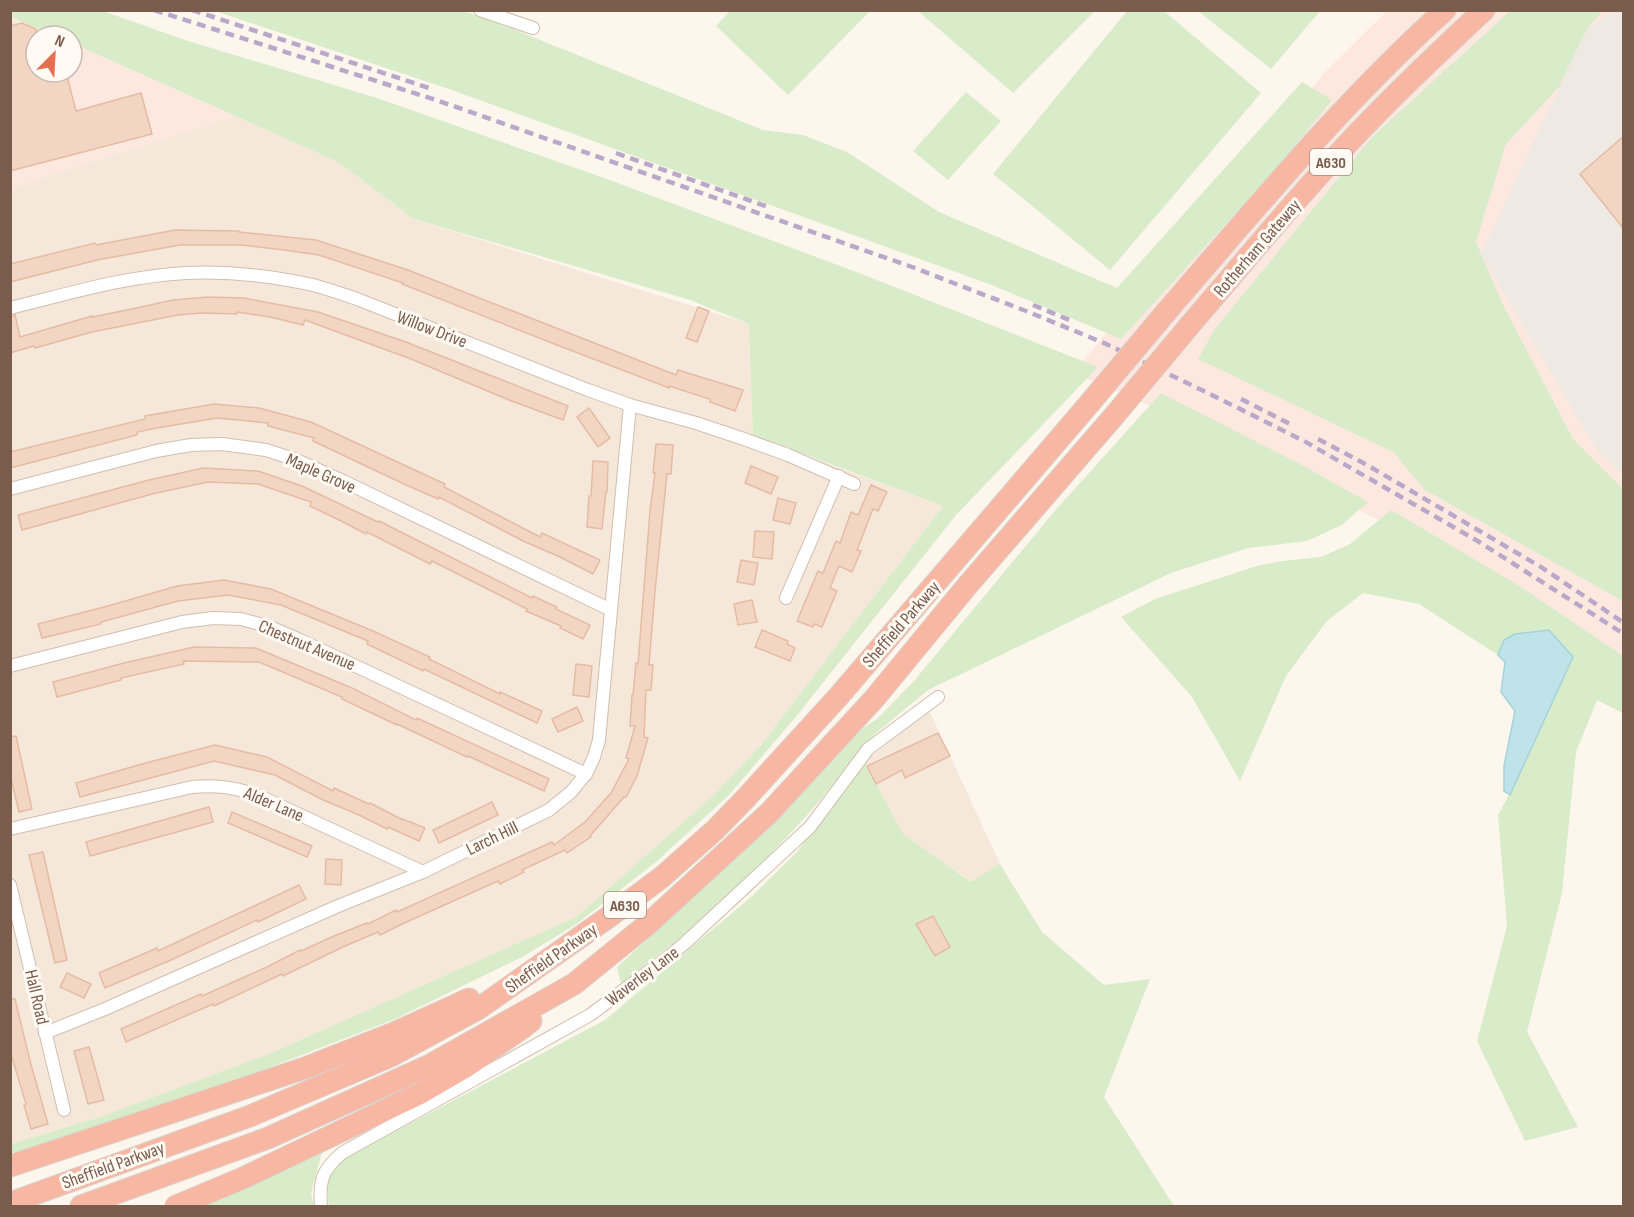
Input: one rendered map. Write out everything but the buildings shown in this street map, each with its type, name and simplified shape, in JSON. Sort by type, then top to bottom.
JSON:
[{"type":"highway","name":"Rotherham Gateway","points":[[1089,404],[1322,133],[1374,77],[1445,10]]},
{"type":"highway","name":"Rotherham Gateway","points":[[1114,416],[1340,152],[1390,99],[1484,10]]},
{"type":"highway","name":"Sheffield Parkway","points":[[12,1202],[250,1116],[391,1056],[478,1009],[662,877],[715,830],[838,698],[1089,404]]},
{"type":"highway","name":"Sheffield Parkway","points":[[81,1206],[268,1137],[419,1070],[574,984],[648,924],[769,813],[874,699],[966,586],[1114,416]]},
{"type":"highway","name":"A630","points":[[10,1166],[305,1068],[441,1012],[555,955]]},
{"type":"highway","name":"A630","points":[[176,1206],[243,1178],[421,1093],[464,1068],[521,1029],[574,984]]},
{"type":"street","points":[[480,10],[533,28]]},
{"type":"street","name":"Willow Drive","points":[[10,308],[142,278],[186,273],[228,274],[315,285],[357,299],[630,405],[715,429],[788,455],[854,484]]},
{"type":"street","name":"Larch Hill","points":[[45,1033],[105,1009],[338,906],[423,872],[549,810],[571,792],[586,774],[599,740],[630,405]]},
{"type":"street","name":"Maple Grove","points":[[10,489],[156,451],[191,445],[222,444],[266,450],[294,459],[343,481],[611,610]]},
{"type":"street","points":[[786,598],[839,476]]},
{"type":"street","name":"Chestnut Avenue","points":[[10,666],[182,622],[213,618],[241,619],[270,627],[300,640],[586,774]]},
{"type":"street","name":"Waverley Lane","points":[[321,1206],[322,1179],[330,1163],[342,1153],[590,1015],[686,943],[810,827],[868,749],[938,697]]},
{"type":"street","name":"Alder Lane","points":[[10,829],[192,787],[215,785],[255,794],[423,872]]},
{"type":"street","name":"Hall Road","points":[[10,885],[64,1110]]},
{"type":"shaded area","points":[[1387,11],[1623,11],[1623,670],[1419,541],[1177,417],[1073,373],[1327,70]]},
{"type":"shaded area","points":[[1613,11],[1623,11],[1623,475],[1596,449],[1481,254],[1586,30]]},
{"type":"shaded area","points":[[10,17],[27,24],[24,24],[24,84],[84,84],[84,48],[235,116],[11,188]]},
{"type":"shaded area","points":[[235,116],[338,162],[414,219],[750,324],[753,436],[943,506],[761,745],[712,797],[576,917],[269,1054],[100,1117],[11,1144],[11,188]]},
{"type":"shaded area","points":[[929,710],[1000,864],[972,882],[902,834],[864,762]]},
{"type":"green space","points":[[459,10],[483,17],[763,130],[803,135],[847,152],[939,212],[1117,288],[1302,82],[1332,100],[1275,170],[1121,339],[989,284],[449,89],[215,11]]},
{"type":"green space","points":[[10,11],[103,11],[185,40],[377,98],[607,179],[859,273],[1098,367],[956,515],[795,718],[729,795],[657,861],[578,923],[524,956],[395,1019],[209,1091],[11,1153],[11,1144],[100,1117],[269,1054],[576,917],[712,797],[761,745],[943,506],[753,435],[749,324],[690,300],[414,219],[338,162],[84,48],[84,24],[27,24],[11,17]]},
{"type":"green space","points":[[730,11],[870,11],[788,95],[716,26]]},
{"type":"green space","points":[[918,11],[1095,11],[1013,93]]},
{"type":"green space","points":[[1127,11],[1164,11],[1261,93],[1110,270],[993,174]]},
{"type":"green space","points":[[1198,11],[1320,11],[1271,69]]},
{"type":"green space","points":[[1510,11],[1603,11],[1586,30],[1559,87],[1506,144],[1476,242],[1502,303],[1573,439],[1623,489],[1623,601],[1425,490],[1393,452],[1198,359],[1214,330],[1372,137]]},
{"type":"green space","points":[[966,92],[1001,121],[948,180],[913,151]]},
{"type":"green space","points":[[1161,393],[1300,464],[1368,502],[1342,525],[1307,541],[1248,548],[1171,573],[928,690],[875,734],[810,812],[756,870],[685,934],[621,984],[617,967],[779,818],[863,728],[877,719],[914,681],[1053,513]]},
{"type":"green space","points":[[1391,510],[1518,585],[1623,656],[1623,713],[1597,700],[1576,752],[1562,893],[1527,1032],[1578,1127],[1525,1141],[1477,1041],[1507,926],[1498,815],[1517,780],[1573,657],[1549,630],[1504,640],[1498,655],[1419,604],[1363,593],[1326,622],[1286,676],[1240,781],[1192,697],[1121,617],[1155,599],[1260,565],[1321,557],[1350,544]]},
{"type":"green space","points":[[864,762],[903,834],[971,882],[1000,864],[1042,932],[1104,985],[1150,979],[1104,1097],[1174,1206],[329,1206],[326,1181],[343,1159],[605,1020],[750,898],[797,852]]},
{"type":"green space","points":[[323,1148],[311,1193],[314,1206],[189,1206]]},
{"type":"water","points":[[1549,630],[1573,657],[1510,795],[1504,791],[1504,766],[1515,711],[1501,692],[1505,662],[1498,655],[1504,640],[1515,634]]},
{"type":"railway","points":[[154,10],[439,101],[912,267],[1104,343],[1304,441],[1476,540],[1624,634]]},
{"type":"railway","points":[[192,10],[429,88]]},
{"type":"railway","points":[[616,153],[771,208]]},
{"type":"railway","points":[[1033,305],[1072,321]]},
{"type":"railway","points":[[1241,399],[1292,425]]},
{"type":"railway","points":[[1318,439],[1367,465],[1541,567],[1624,623]]}]
